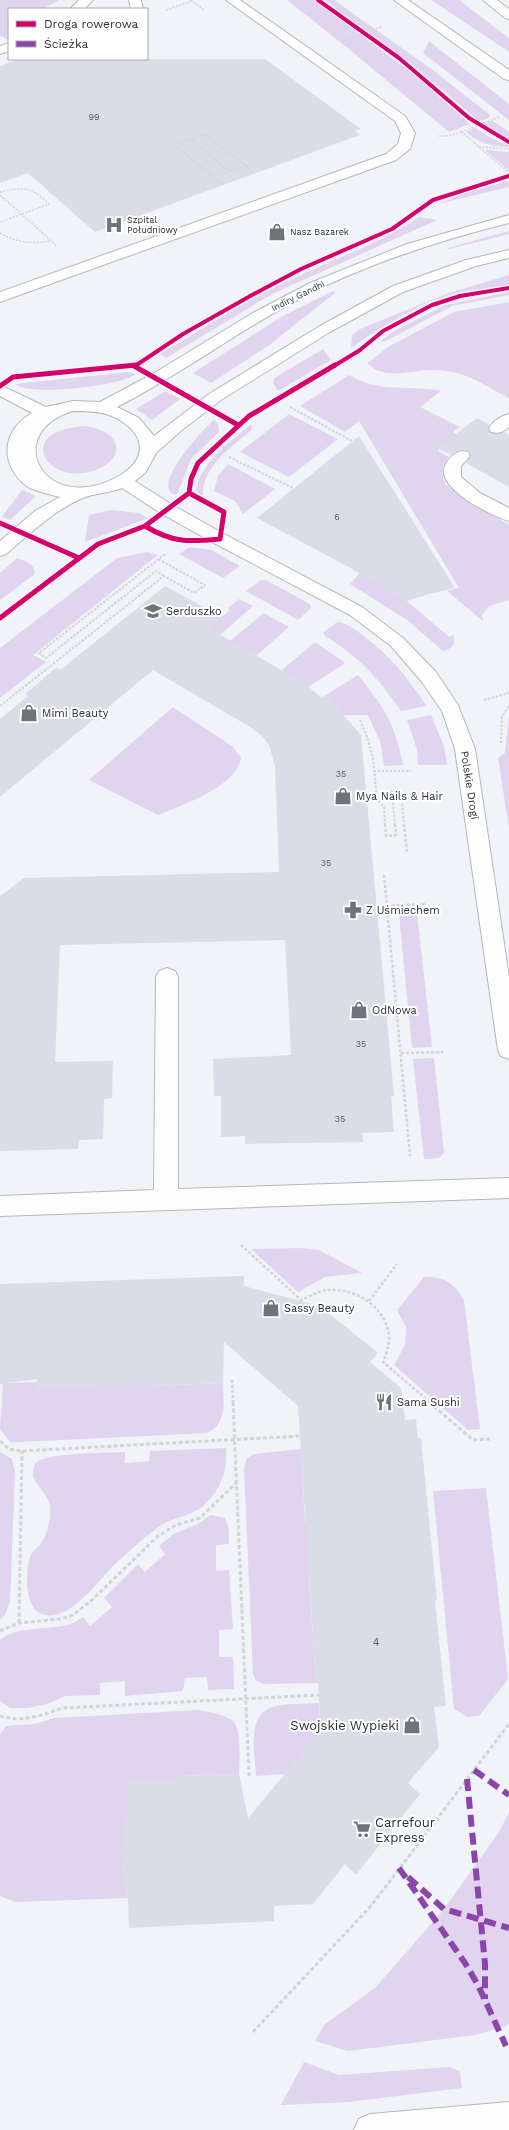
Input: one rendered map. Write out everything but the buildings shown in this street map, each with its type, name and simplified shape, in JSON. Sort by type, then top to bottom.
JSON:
[{"type":"street","points":[[0,297],[391,157],[405,146],[408,133],[400,119],[232,0]]},
{"type":"street","points":[[400,0],[509,76]]},
{"type":"street","points":[[489,0],[509,15]]},
{"type":"street","name":"Indiry Gandhi","points":[[103,407],[136,392],[257,316],[315,287],[374,261],[447,236],[509,219]]},
{"type":"street","points":[[148,451],[147,437],[138,424],[123,414],[103,407],[73,406],[44,413],[26,424],[14,438],[11,447],[11,457],[18,472],[34,483],[56,490],[80,492],[103,489],[123,481],[140,468],[148,451],[176,426],[215,397],[352,314],[398,289],[471,263],[509,254]]},
{"type":"street","points":[[0,390],[44,413]]},
{"type":"street","points":[[0,428],[14,438]]},
{"type":"street","points":[[462,456],[452,466],[450,472],[456,484],[509,515]]},
{"type":"street","points":[[0,475],[11,457]]},
{"type":"street","name":"Polskie Drogi","points":[[123,481],[220,539],[356,612],[397,642],[429,677],[451,710],[465,749],[509,1050]]},
{"type":"street","points":[[0,550],[41,515],[80,492]]},
{"type":"street","points":[[166,1200],[167,977]]},
{"type":"street","points":[[0,1206],[509,1188]]},
{"type":"street","points":[[370,2130],[509,2118]]},
{"type":"path","points":[[162,11],[192,1]]},
{"type":"path","points":[[357,29],[370,38]]},
{"type":"path","points":[[499,117],[462,132],[509,173]]},
{"type":"path","points":[[472,120],[487,131]]},
{"type":"path","points":[[224,185],[173,144],[206,135],[247,166],[257,176]]},
{"type":"path","points":[[190,139],[228,171],[247,166]]},
{"type":"path","points":[[478,147],[509,149]]},
{"type":"path","points":[[502,178],[509,176]]},
{"type":"path","points":[[0,194],[22,188],[34,190],[49,204],[0,222]]},
{"type":"path","points":[[0,194],[60,249]]},
{"type":"path","points":[[0,233],[7,239],[35,243],[52,241]]},
{"type":"path","points":[[290,407],[352,441]]},
{"type":"path","points":[[229,457],[293,488]]},
{"type":"path","points":[[158,559],[205,585],[194,593],[156,571],[46,658],[39,653],[158,559],[165,554]]},
{"type":"path","points":[[0,706],[164,576]]},
{"type":"path","points":[[478,701],[509,693]]},
{"type":"path","points":[[501,744],[502,717],[509,706]]},
{"type":"path","points":[[360,720],[368,739],[377,799],[384,807],[386,836],[396,835],[392,791],[401,791],[407,852]]},
{"type":"path","points":[[374,771],[412,771]]},
{"type":"path","points":[[384,876],[411,1163]]},
{"type":"path","points":[[387,906],[426,904]]},
{"type":"path","points":[[401,1053],[444,1052]]},
{"type":"path","points":[[241,1245],[301,1300],[318,1292],[336,1290],[353,1293],[369,1301],[381,1314],[388,1329],[388,1346],[383,1362],[473,1440],[490,1439]]},
{"type":"path","points":[[369,1301],[397,1264]]},
{"type":"path","points":[[232,1380],[249,1776]]},
{"type":"path","points":[[0,1441],[9,1449],[22,1450],[300,1436]]},
{"type":"path","points":[[18,1623],[22,1450]]},
{"type":"path","points":[[0,1632],[18,1623],[60,1619],[73,1614],[90,1601],[158,1536],[176,1525],[188,1523],[200,1518],[236,1483]]},
{"type":"path","points":[[0,1716],[10,1720],[38,1716],[63,1708],[319,1695]]},
{"type":"path","points":[[253,2032],[371,1906],[509,1724]]},
{"type":"shaded area","points":[[0,0],[58,1],[44,8],[8,8],[8,40],[0,36]]},
{"type":"shaded area","points":[[287,0],[314,0],[416,76],[470,124],[449,132]]},
{"type":"shaded area","points":[[325,0],[334,0],[433,70],[490,115],[489,118],[479,121],[411,63]]},
{"type":"shaded area","points":[[431,0],[459,0],[509,38],[509,52]]},
{"type":"shaded area","points":[[429,41],[509,104],[509,120],[423,53]]},
{"type":"shaded area","points":[[493,121],[509,132],[509,139],[483,124]]},
{"type":"shaded area","points":[[475,128],[491,138],[509,145],[509,147],[486,144],[466,132]]},
{"type":"shaded area","points":[[485,150],[509,152],[509,171]]},
{"type":"shaded area","points":[[508,181],[509,187],[438,204],[464,193]]},
{"type":"shaded area","points":[[419,217],[437,220],[272,294],[166,358],[160,354],[273,288],[372,243],[404,227]]},
{"type":"shaded area","points":[[509,231],[509,234],[448,248]]},
{"type":"shaded area","points":[[509,275],[509,285],[460,292],[428,302],[382,327],[351,348],[352,335],[360,329],[446,294]]},
{"type":"shaded area","points":[[333,291],[335,293],[268,346],[211,383],[193,373],[283,316]]},
{"type":"shaded area","points":[[509,292],[509,295],[452,306],[384,342],[381,341],[394,331],[445,305]]},
{"type":"shaded area","points":[[509,302],[509,398],[474,380],[453,372],[423,370],[385,373],[378,371],[367,363],[390,346],[454,312]]},
{"type":"shaded area","points":[[323,349],[331,360],[278,391],[273,383],[274,378]]},
{"type":"shaded area","points":[[129,372],[136,374],[127,378],[95,386],[56,390],[38,390],[24,388],[16,384]]},
{"type":"shaded area","points":[[349,375],[360,381],[382,386],[441,391],[420,407],[460,427],[453,432],[458,435],[438,451],[449,457],[443,467],[443,477],[446,485],[509,525],[509,600],[489,606],[482,615],[483,621],[447,591],[459,588],[359,421],[345,432],[300,406]]},
{"type":"shaded area","points":[[165,391],[180,399],[152,420],[136,409]]},
{"type":"shaded area","points":[[289,414],[338,439],[289,477],[240,452]]},
{"type":"shaded area","points":[[214,420],[218,423],[219,432],[191,459],[178,493],[175,495],[169,490],[169,481],[173,470],[190,445]]},
{"type":"shaded area","points":[[251,424],[252,430],[228,450],[213,466],[204,485],[203,495],[200,495],[196,490],[204,469],[218,452]]},
{"type":"shaded area","points":[[85,426],[101,430],[111,436],[114,441],[116,452],[114,457],[107,464],[88,472],[70,473],[56,468],[46,460],[43,449],[47,439],[61,430]]},
{"type":"shaded area","points":[[228,464],[275,489],[243,514],[235,501],[214,491],[218,476]]},
{"type":"shaded area","points":[[22,490],[36,496],[10,520],[2,517]]},
{"type":"shaded area","points":[[111,510],[139,513],[148,518],[85,542],[89,515]]},
{"type":"shaded area","points":[[190,547],[211,550],[240,566],[223,578],[179,554]]},
{"type":"shaded area","points":[[147,552],[158,555],[33,655],[46,662],[0,698],[0,648],[117,558]]},
{"type":"shaded area","points":[[17,558],[32,565],[35,574],[0,600],[0,573]]},
{"type":"shaded area","points":[[360,573],[407,601],[449,637],[453,635],[454,644],[449,649],[443,651],[407,620],[350,584]]},
{"type":"shaded area","points":[[261,580],[266,580],[310,604],[311,608],[298,620],[246,591]]},
{"type":"shaded area","points":[[239,599],[253,606],[220,635],[209,628],[230,610],[228,608]]},
{"type":"shaded area","points":[[264,613],[289,627],[256,656],[230,641]]},
{"type":"shaded area","points":[[337,622],[347,624],[381,650],[405,676],[427,706],[401,711],[368,669],[349,652],[325,636],[323,633]]},
{"type":"shaded area","points":[[315,642],[345,663],[308,687],[282,670]]},
{"type":"shaded area","points":[[358,675],[382,706],[387,716],[400,750],[403,765],[384,766],[381,744],[368,715],[343,715],[326,695]]},
{"type":"shaded area","points":[[173,707],[232,746],[241,758],[237,768],[229,778],[207,794],[158,815],[89,780]]},
{"type":"shaded area","points":[[431,715],[444,746],[447,765],[418,765],[417,750],[407,720]]},
{"type":"shaded area","points":[[509,715],[509,828],[498,758],[505,753]]},
{"type":"shaded area","points":[[417,913],[432,1047],[412,1048],[399,914]]},
{"type":"shaded area","points":[[434,1058],[444,1153],[439,1158],[424,1159],[413,1059]]},
{"type":"shaded area","points":[[299,1248],[319,1250],[362,1273],[325,1277],[298,1292],[251,1249]]},
{"type":"shaded area","points":[[424,1277],[438,1278],[448,1282],[456,1289],[464,1300],[480,1429],[468,1430],[394,1365],[405,1345],[406,1327],[397,1310]]},
{"type":"shaded area","points":[[151,1377],[151,1386],[223,1383],[223,1412],[218,1424],[214,1429],[207,1433],[21,1442],[10,1442],[0,1429],[3,1383],[37,1382],[37,1389]]},
{"type":"shaded area","points":[[226,1448],[226,1465],[222,1480],[213,1495],[202,1507],[163,1524],[150,1533],[114,1565],[82,1599],[72,1607],[62,1613],[52,1615],[42,1614],[36,1610],[29,1597],[27,1588],[28,1563],[31,1554],[42,1542],[46,1533],[49,1522],[50,1505],[46,1496],[33,1477],[33,1468],[35,1464],[50,1457],[63,1455],[125,1452],[125,1463],[149,1461],[150,1451]]},
{"type":"shaded area","points":[[301,1449],[305,1522],[308,1522],[311,1578],[309,1579],[316,1683],[264,1684],[256,1681],[253,1673],[244,1468],[247,1458],[254,1454]]},
{"type":"shaded area","points":[[0,1452],[12,1459],[15,1472],[10,1602],[5,1615],[0,1620]]},
{"type":"shaded area","points":[[486,1488],[508,1679],[479,1716],[467,1717],[454,1709],[433,1491]]},
{"type":"shaded area","points":[[210,1515],[225,1518],[229,1529],[229,1544],[216,1545],[216,1571],[229,1570],[233,1629],[219,1630],[219,1657],[233,1657],[234,1689],[208,1690],[207,1677],[185,1678],[183,1691],[125,1696],[125,1681],[100,1683],[100,1695],[66,1696],[47,1704],[28,1708],[10,1708],[0,1701],[0,1640],[13,1633],[22,1631],[69,1625],[83,1617],[90,1626],[112,1607],[104,1598],[138,1564],[145,1572],[165,1554],[159,1546],[175,1533],[198,1524]]},
{"type":"shaded area","points":[[319,1703],[321,1731],[285,1774],[256,1776],[254,1735],[260,1716],[266,1710],[276,1706]]},
{"type":"shaded area","points":[[199,1710],[224,1716],[232,1720],[235,1724],[239,1737],[239,1774],[176,1776],[176,1779],[128,1810],[124,1834],[122,1864],[128,1898],[15,1902],[0,1896],[0,1734],[6,1726],[35,1724],[54,1718]]},
{"type":"shaded area","points":[[509,1812],[509,2023],[507,2026],[475,2035],[348,2051],[315,2041],[324,2025],[376,1987],[444,1909],[499,1832]]},
{"type":"shaded area","points":[[304,2062],[339,2075],[450,2067],[460,2071],[462,2088],[349,2102],[281,2105]]},
{"type":"marked path","points":[[474,1770],[509,1795]]},
{"type":"marked path","points":[[467,1779],[485,1964],[485,1999]]},
{"type":"marked path","points":[[399,1868],[465,1963],[478,1985],[506,2046]]},
{"type":"marked path","points":[[408,1877],[444,1909],[509,1928]]},
{"type":"cycle path","points":[[318,0],[399,58],[456,108],[481,127],[509,142]]},
{"type":"cycle path","points":[[0,386],[13,377],[134,366],[183,334],[252,295],[301,269],[392,229],[433,200],[457,191],[509,176]]},
{"type":"cycle path","points":[[0,618],[98,544],[145,526],[189,493],[191,479],[198,463],[249,416],[360,350],[383,331],[432,305],[460,296],[509,288]]},
{"type":"cycle path","points":[[134,366],[238,425]]},
{"type":"cycle path","points":[[145,526],[173,540],[198,541],[220,539],[224,512],[189,493]]},
{"type":"cycle path","points":[[0,523],[79,558]]},
{"type":"place","name":"Szpital Południowy","points":[[114,225]]},
{"type":"place","name":"Nasz Bazarek","points":[[277,232]]},
{"type":"place","name":"Serduszko","points":[[153,611]]},
{"type":"place","name":"Mimi Beauty","points":[[29,713]]},
{"type":"place","name":"Mya Nails & Hair","points":[[343,796]]},
{"type":"place","name":"Z Uśmiechem","points":[[353,910]]},
{"type":"place","name":"OdNowa","points":[[359,1010]]},
{"type":"place","name":"Sassy Beauty","points":[[271,1308]]},
{"type":"place","name":"Sama Sushi","points":[[384,1402]]},
{"type":"place","name":"Swojskie Wypieki","points":[[412,1725]]},
{"type":"place","name":"Carrefour Express","points":[[362,1829]]}]
